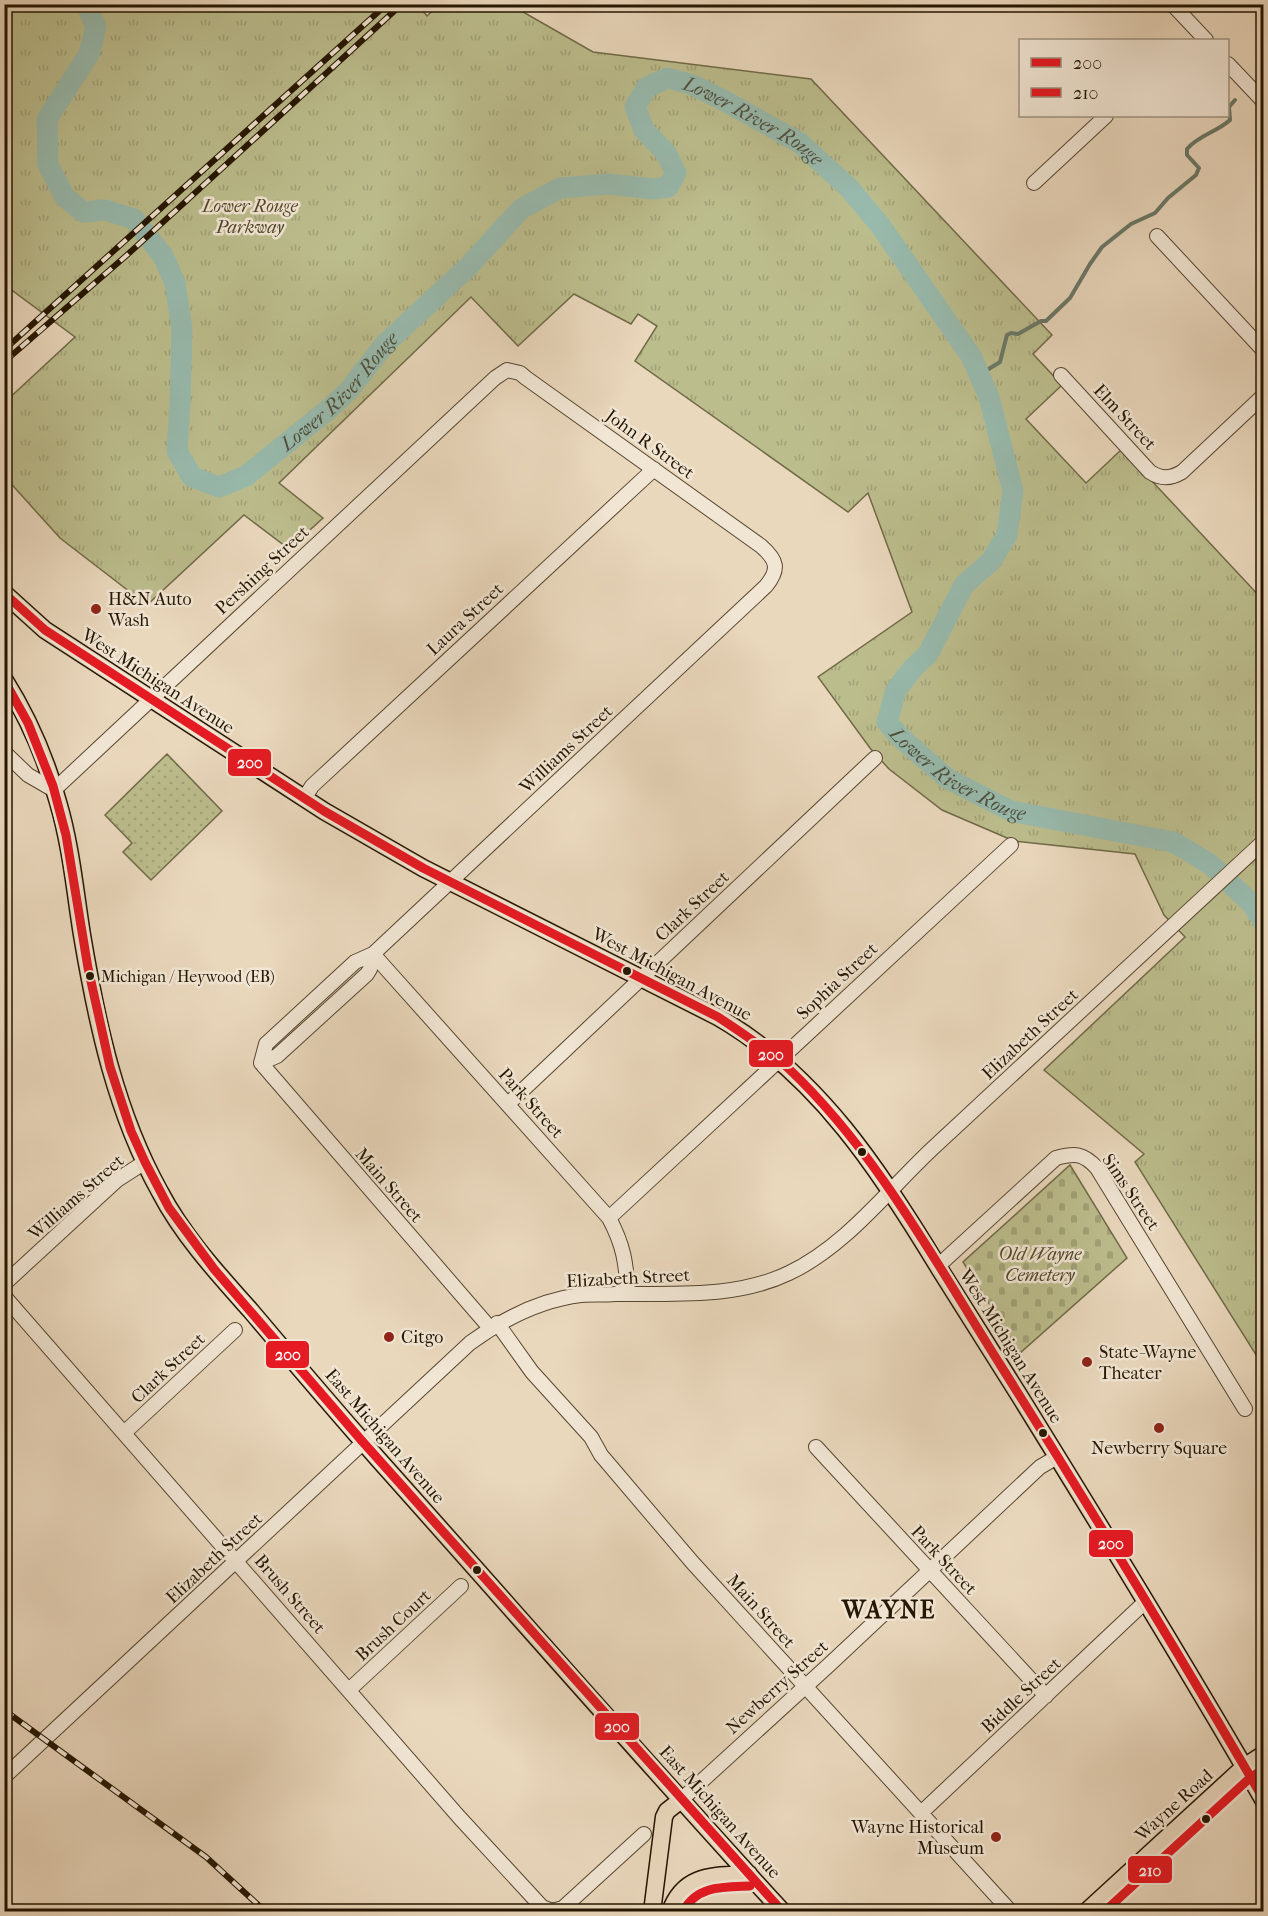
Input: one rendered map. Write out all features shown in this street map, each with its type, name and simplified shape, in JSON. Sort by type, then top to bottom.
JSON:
[{"type":"main road","name":"West Michigan Avenue","points":[[4,593],[45,630],[304,799],[449,881],[741,1030],[780,1060],[817,1095],[891,1189],[1057,1457],[1263,1801]]},
{"type":"main road","name":"East Michigan Avenue","points":[[4,679],[42,753],[54,790],[61,815],[110,1070],[125,1118],[160,1194],[194,1243],[364,1442],[681,1800],[783,1911]]},
{"type":"main road","name":"Wayne Road","points":[[1086,1911],[1244,1767],[1263,1754]]},
{"type":"main road","points":[[651,1911],[664,1817],[681,1800]]},
{"type":"main road","points":[[670,1911],[683,1890],[699,1879],[748,1874]]},
{"type":"street","points":[[1172,4],[1196,37]]},
{"type":"street","points":[[1229,66],[1263,102]]},
{"type":"street","points":[[1034,183],[1105,117]]},
{"type":"street","points":[[1157,236],[1263,351]]},
{"type":"street","name":"John R Street","points":[[495,378],[507,370],[520,373],[761,546],[771,554],[775,566]]},
{"type":"street","name":"Elm Street","points":[[1061,375],[1150,472],[1158,477],[1166,478],[1182,472],[1263,395]]},
{"type":"street","name":"Pershing Street","points":[[54,790],[495,378]]},
{"type":"street","name":"Laura Street","points":[[304,799],[312,786],[654,469]]},
{"type":"street","name":"Williams Street","points":[[261,1063],[277,1056],[367,974],[373,954],[766,586],[774,574],[775,566]]},
{"type":"street","points":[[4,752],[28,775],[54,790]]},
{"type":"street","name":"Clark Street","points":[[508,1104],[875,758]]},
{"type":"street","name":"Sophia Street","points":[[609,1218],[1011,845]]},
{"type":"street","name":"Elizabeth Street","points":[[4,1777],[470,1343],[493,1326],[534,1306],[554,1300],[582,1295],[721,1292],[746,1288],[776,1279],[804,1266],[829,1248],[1258,846]]},
{"type":"street","name":"Park Street","points":[[373,954],[609,1218],[618,1234],[626,1258],[628,1294]]},
{"type":"street","name":"Main Street","points":[[261,1063],[591,1437],[601,1455],[693,1562],[1011,1911]]},
{"type":"street","name":"Sims Street","points":[[938,1266],[1056,1158],[1076,1154],[1089,1159],[1103,1177],[1245,1409]]},
{"type":"street","name":"Williams Street","points":[[4,1284],[117,1180],[145,1162]]},
{"type":"street","name":"Brush Street","points":[[4,1296],[459,1817],[542,1906],[552,1911]]},
{"type":"street","name":"Clark Street","points":[[124,1433],[235,1330]]},
{"type":"street","name":"Park Street","points":[[816,1447],[1046,1696]]},
{"type":"street","name":"Newberry Street","points":[[681,1800],[1040,1467],[1057,1457]]},
{"type":"street","name":"Brush Court","points":[[349,1690],[461,1586]]},
{"type":"street","name":"Biddle Street","points":[[921,1813],[1145,1602]]},
{"type":"street","points":[[552,1911],[563,1908],[644,1834]]},
{"type":"green space","name":"Lower Rouge Parkway","points":[[417,4],[427,16],[439,5],[511,5],[593,52],[811,79],[1052,335],[1033,354],[1062,385],[1026,419],[1086,483],[1122,449],[1263,600],[1263,1366],[1135,1162],[1144,1154],[1044,1070],[1185,937],[1164,915],[1135,854],[1014,841],[942,810],[889,769],[870,748],[818,677],[912,612],[868,493],[848,512],[635,361],[657,326],[638,314],[631,324],[574,294],[518,346],[471,297],[279,483],[323,518],[289,549],[244,515],[147,605],[60,538],[5,477],[5,402],[75,337],[5,285],[5,5]]},
{"type":"green space","points":[[167,754],[222,811],[151,880],[123,852],[132,843],[105,815]]},
{"type":"green space","name":"Old Wayne Cemetery","points":[[1070,1165],[1127,1258],[1020,1353],[963,1262]]},
{"type":"waterway","name":"Lower River Rouge","points":[[86,4],[96,27],[89,54],[47,119],[48,165],[65,197],[83,212],[105,210],[134,219],[163,256],[175,283],[182,329],[177,451],[192,477],[219,487],[246,476],[329,409],[349,390],[385,344],[468,267],[521,209],[560,188],[609,184],[652,189],[668,187],[676,173],[666,153],[644,130],[635,107],[647,87],[668,78],[693,85],[800,143],[849,188],[880,225],[971,356],[989,397],[1013,491],[1007,535],[991,561],[964,585],[928,654],[913,668],[896,690],[887,722],[902,739],[948,779],[1011,811],[1173,842],[1210,864],[1252,904],[1264,923]]},
{"type":"waterway","points":[[1260,70],[1264,62]]},
{"type":"waterway","points":[[979,375],[1000,362],[1007,335],[1018,334],[1041,321],[1046,321],[1070,298],[1102,247],[1131,224],[1155,213],[1168,198],[1196,175],[1199,168],[1187,155],[1187,149],[1197,140],[1230,120],[1229,107],[1235,100]]},
{"type":"railway","points":[[4,350],[387,4]]},
{"type":"railway","points":[[4,362],[127,255],[402,4]]},
{"type":"railway","points":[[4,1710],[206,1857],[266,1912]]},
{"type":"transit line","name":"200","points":[[4,593],[45,630],[324,811],[423,868],[718,1017],[788,1068],[850,1136],[904,1210],[1101,1528],[1264,1800]]},
{"type":"transit line","name":"200","points":[[4,680],[28,723],[53,786],[66,835],[88,968],[110,1067],[131,1131],[169,1208],[214,1269],[362,1441],[783,1912]]},
{"type":"transit line","name":"210","points":[[1104,1912],[1251,1777],[1264,1769]]},
{"type":"transit line","name":"210","points":[[683,1912],[689,1903],[703,1892],[712,1889],[750,1886]]},
{"type":"place","name":"H&N Auto Wash","points":[[96,609]]},
{"type":"place","name":"Michigan / Heywood (EB)","points":[[90,976]]},
{"type":"place","name":"Citgo","points":[[389,1337]]},
{"type":"place","name":"State-Wayne Theater","points":[[1087,1362]]},
{"type":"place","name":"Newberry Square","points":[[1159,1428]]},
{"type":"place","name":"Wayne Historical Museum","points":[[996,1837]]},
{"type":"district","name":"WAYNE","points":[[889,1610]]}]
